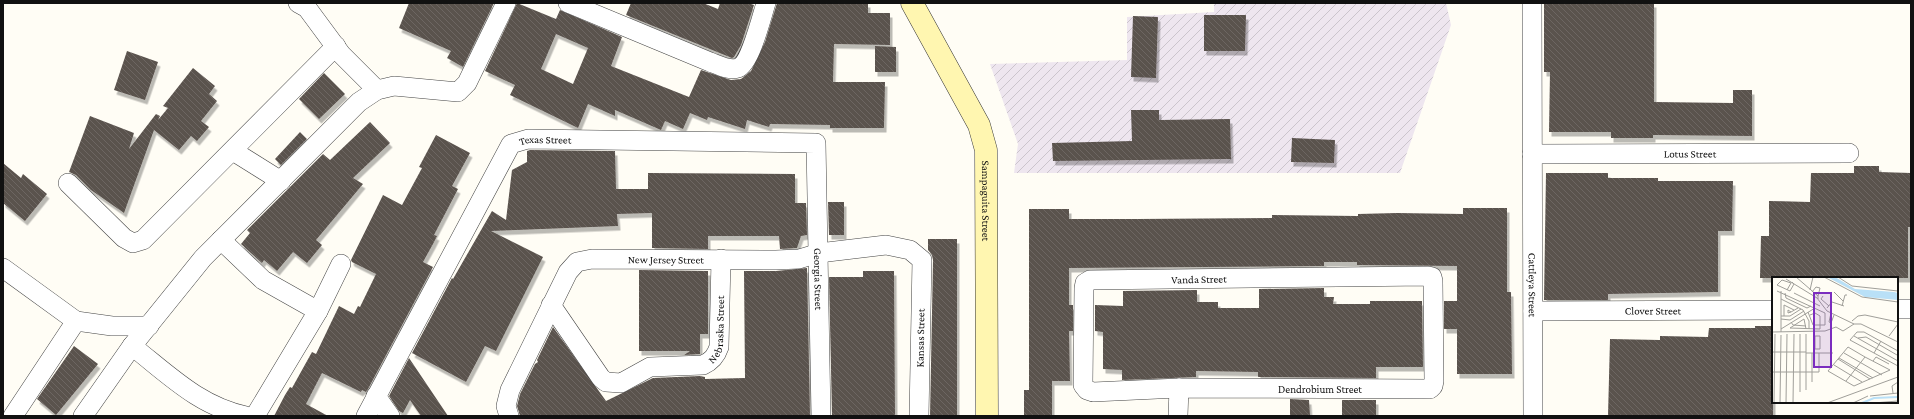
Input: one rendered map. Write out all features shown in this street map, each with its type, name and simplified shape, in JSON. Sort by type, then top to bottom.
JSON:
[{"type":"main road","name":"Sampaguita Street","points":[[912,3],[979,126],[986,150],[987,416]]},
{"type":"street","points":[[298,3],[307,8],[341,54],[376,90]]},
{"type":"street","points":[[84,416],[132,346],[204,258],[359,102],[376,90],[394,86],[458,92],[467,83],[506,3]]},
{"type":"street","points":[[568,3],[717,65],[736,68],[742,65],[749,53],[766,3]]},
{"type":"street","name":"Cattleya Street","points":[[1532,3],[1533,416]]},
{"type":"street","points":[[68,183],[124,238],[133,243],[143,240],[336,46]]},
{"type":"street","name":"Texas Street","points":[[366,416],[511,144],[528,139],[816,143]]},
{"type":"street","name":"Georgia Street","points":[[816,143],[821,416]]},
{"type":"street","points":[[233,151],[281,181]]},
{"type":"street","name":"Lotus Street","points":[[1532,154],[1849,153]]},
{"type":"street","points":[[221,240],[263,280],[318,311]]},
{"type":"street","name":"New Jersey Street","points":[[508,416],[506,406],[510,390],[551,305],[572,266],[583,259],[800,259],[818,253],[886,245],[910,250],[922,260]]},
{"type":"street","name":"Nebraska Street","points":[[551,305],[601,378],[606,382],[621,383],[650,367],[702,365],[710,362],[716,356],[719,347],[721,259]]},
{"type":"street","name":"Kansas Street","points":[[919,416],[922,260]]},
{"type":"street","points":[[256,416],[318,311],[341,264]]},
{"type":"street","points":[[3,268],[76,321],[112,326],[149,326]]},
{"type":"street","name":"Dendrobium Street","points":[[1093,392],[1179,388],[1430,389],[1433,386],[1434,381],[1433,281],[1432,277],[1428,276]]},
{"type":"street","name":"Vanda Street","points":[[1093,392],[1087,390],[1084,385],[1084,288],[1085,283],[1090,280],[1428,276]]},
{"type":"street","points":[[1898,309],[1911,309]]},
{"type":"street","name":"Clover Street","points":[[1533,311],[1772,310]]},
{"type":"street","points":[[13,416],[76,321]]},
{"type":"street","points":[[132,346],[196,397],[226,412],[246,416]]},
{"type":"street","points":[[1178,416],[1179,388]]},
{"type":"street","points":[[376,396],[390,416]]},
{"type":"shaded area","points":[[1214,3],[1446,3],[1451,25],[1400,173],[1014,173],[1018,144],[990,64],[1127,60],[1127,17],[1214,12]]},
{"type":"building","points":[[409,3],[494,3],[463,67],[447,58],[451,51],[399,28]]},
{"type":"building","points":[[517,3],[556,19],[560,10],[622,37],[611,66],[689,97],[701,70],[731,80],[741,79],[751,71],[765,42],[777,3],[868,3],[868,13],[890,13],[890,45],[834,44],[833,82],[885,82],[884,128],[830,128],[830,125],[770,124],[769,127],[747,120],[745,129],[708,117],[707,120],[690,113],[683,129],[665,121],[661,130],[615,110],[615,116],[588,104],[578,128],[510,95],[515,85],[485,71]],"holes":[[[556,34],[588,48],[573,84],[541,69]]]},
{"type":"building","points":[[631,3],[703,3],[718,9],[720,3],[748,3],[754,5],[741,45],[732,58],[626,15]]},
{"type":"building","points":[[1544,3],[1654,3],[1654,102],[1733,103],[1733,90],[1752,90],[1752,136],[1653,135],[1653,138],[1611,138],[1611,132],[1549,132],[1550,72],[1544,72]]},
{"type":"building","points":[[1204,15],[1246,15],[1245,51],[1204,51]]},
{"type":"building","points":[[1133,16],[1158,17],[1156,78],[1131,77]]},
{"type":"building","points":[[875,46],[896,47],[896,72],[875,72]]},
{"type":"building","points":[[127,51],[158,62],[145,100],[114,90]]},
{"type":"building","points":[[193,68],[215,86],[209,94],[217,101],[201,121],[209,127],[197,141],[191,136],[179,150],[154,130],[124,213],[91,190],[76,175],[69,172],[90,116],[134,133],[129,149],[156,114],[160,116],[158,120],[168,108],[163,106]]},
{"type":"building","points":[[324,73],[345,94],[319,119],[299,99]]},
{"type":"building","points":[[1131,110],[1159,110],[1159,120],[1230,119],[1231,159],[1053,161],[1052,143],[1132,141]]},
{"type":"building","points":[[370,122],[390,143],[353,178],[363,184],[316,240],[322,245],[307,263],[293,252],[277,271],[264,260],[262,263],[241,244],[250,233],[247,230],[323,154],[330,160]]},
{"type":"building","points":[[300,132],[307,139],[281,165],[275,159]]},
{"type":"building","points":[[436,135],[470,153],[452,186],[458,189],[434,235],[437,236],[423,262],[433,267],[368,389],[366,392],[362,390],[361,392],[322,373],[306,404],[328,416],[274,416],[285,395],[290,387],[292,388],[312,352],[316,354],[339,306],[354,314],[358,306],[360,307],[376,274],[352,262],[351,260],[383,195],[402,205],[422,168],[419,167]]},
{"type":"building","points":[[1292,138],[1335,140],[1334,163],[1291,162]]},
{"type":"building","points":[[527,151],[615,151],[616,189],[648,189],[648,173],[795,174],[795,203],[806,203],[807,235],[801,236],[797,248],[780,249],[779,236],[708,236],[708,249],[652,248],[652,213],[617,214],[618,226],[491,231],[543,257],[496,351],[485,346],[466,382],[412,353],[452,278],[453,279],[492,211],[506,220],[512,170],[527,162]]},
{"type":"building","points":[[3,163],[21,178],[23,174],[47,194],[25,221],[3,203]]},
{"type":"building","points":[[1854,166],[1879,166],[1879,172],[1911,173],[1911,227],[1908,227],[1908,278],[1760,278],[1761,236],[1769,236],[1769,201],[1810,202],[1811,173],[1854,173]]},
{"type":"building","points":[[1546,173],[1608,173],[1608,178],[1658,178],[1658,181],[1733,181],[1732,231],[1718,231],[1718,292],[1608,294],[1608,300],[1544,300]]},
{"type":"building","points":[[828,202],[844,202],[844,235],[829,235]]},
{"type":"building","points":[[1463,208],[1507,208],[1507,292],[1511,292],[1512,374],[1457,374],[1457,329],[1444,329],[1444,301],[1457,301],[1457,266],[1357,265],[1357,262],[1324,262],[1324,266],[1069,268],[1069,305],[1073,305],[1073,331],[1069,331],[1070,381],[1052,381],[1052,416],[1024,416],[1024,390],[1029,390],[1029,209],[1069,209],[1069,219],[1137,219],[1272,218],[1272,215],[1358,216],[1358,214],[1397,213],[1463,214]]},
{"type":"building","points":[[928,239],[957,239],[957,416],[930,416],[933,260],[932,255],[928,250]]},
{"type":"building","points":[[807,268],[810,416],[520,416],[517,406],[520,394],[535,364],[538,362],[537,360],[553,327],[606,401],[653,378],[700,376],[705,377],[705,379],[745,378],[744,271],[776,271]]},
{"type":"building","points":[[639,270],[708,271],[708,334],[700,334],[700,354],[684,355],[690,351],[639,351]]},
{"type":"building","points":[[863,271],[894,271],[895,416],[832,416],[829,277],[863,277]]},
{"type":"building","points":[[1324,288],[1324,297],[1334,297],[1333,304],[1370,304],[1370,301],[1422,301],[1423,367],[1376,367],[1376,378],[1258,377],[1258,372],[1196,371],[1196,377],[1122,380],[1122,370],[1103,369],[1103,332],[1095,331],[1095,305],[1123,306],[1123,291],[1197,290],[1197,302],[1218,302],[1218,308],[1259,308],[1259,289]]},
{"type":"building","points":[[1755,326],[1772,326],[1773,416],[1608,416],[1610,339],[1660,340],[1660,336],[1708,337],[1709,328],[1755,328]]},
{"type":"building","points":[[74,346],[98,364],[56,415],[37,399]]},
{"type":"building","points":[[409,358],[448,416],[421,416],[410,400],[403,413],[399,411],[389,396]]},
{"type":"building","points":[[1290,399],[1309,400],[1310,416],[1290,416]]},
{"type":"building","points":[[1342,400],[1376,400],[1376,416],[1342,416]]}]
